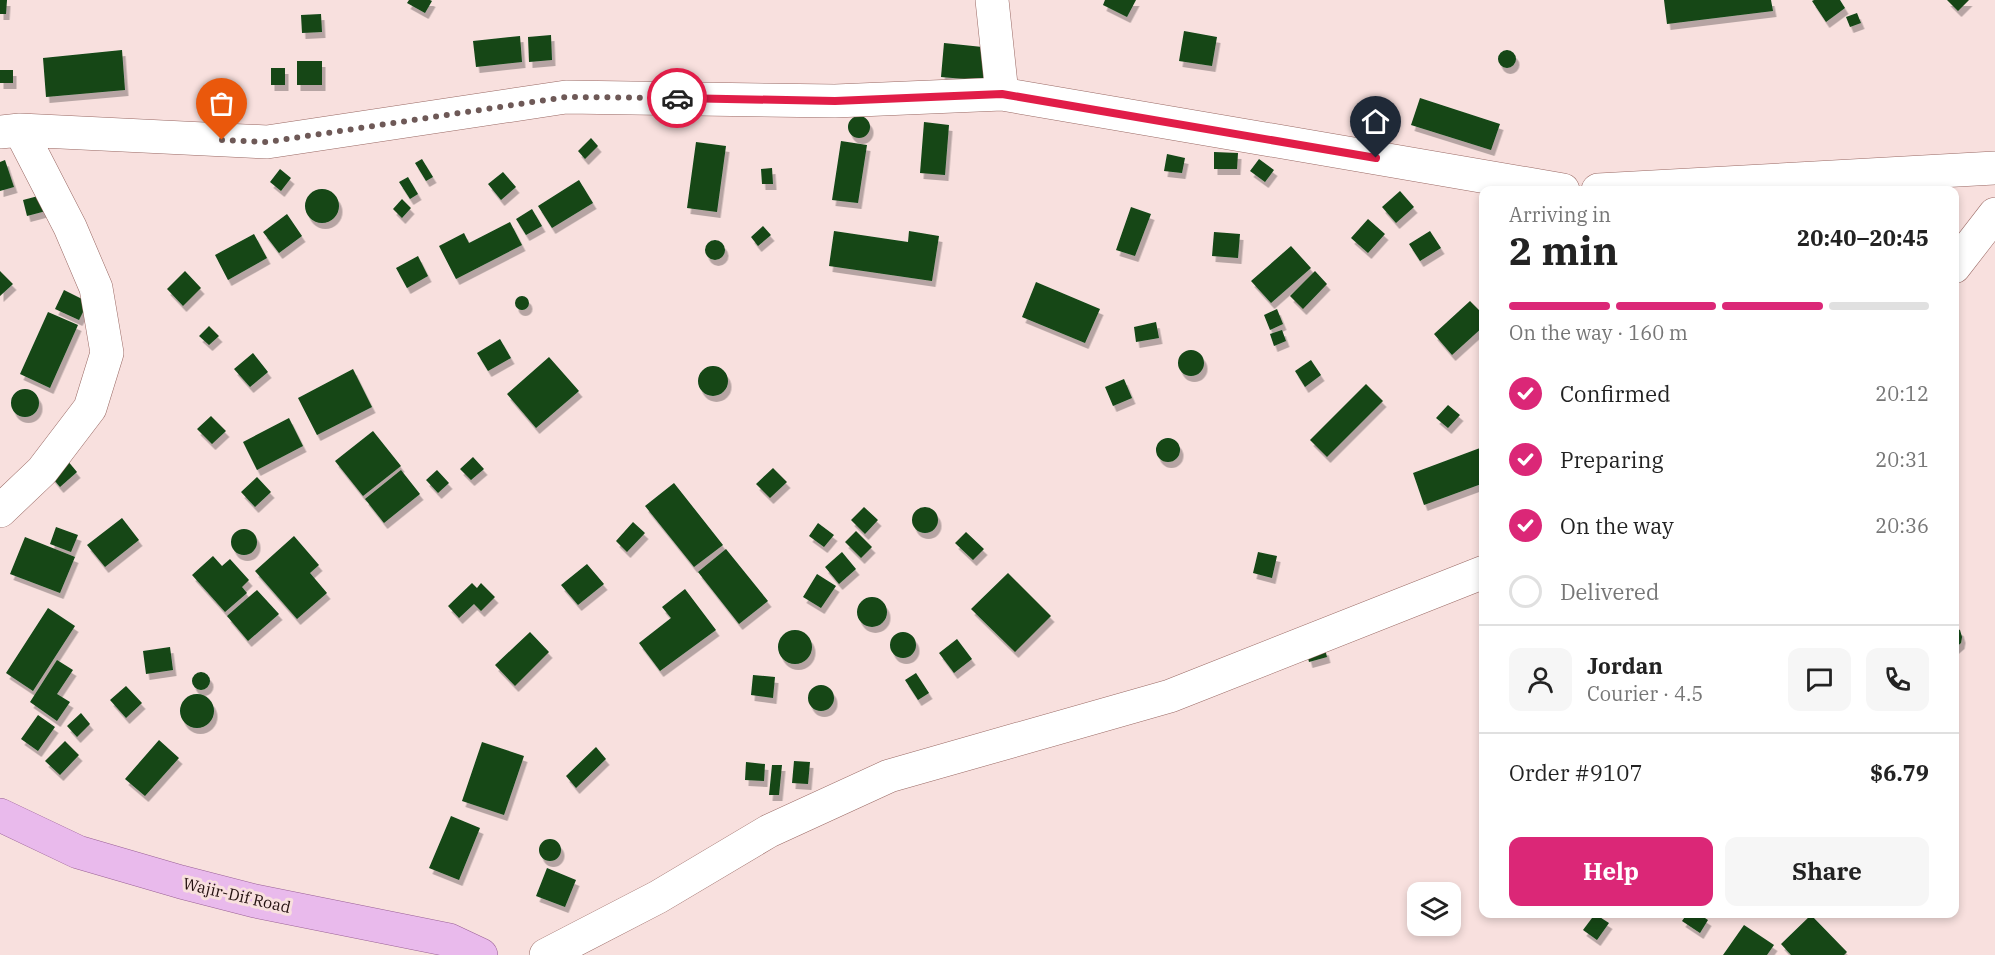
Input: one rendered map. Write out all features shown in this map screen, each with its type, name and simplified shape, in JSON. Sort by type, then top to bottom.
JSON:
[{"type":"main road","name":"Wajir-Dif Road","points":[[0,815],[78,852],[181,882],[481,955]]},
{"type":"street","points":[[992,0],[1002,94]]},
{"type":"street","points":[[10,131],[267,142],[566,97],[835,101],[1002,94],[1540,186]]},
{"type":"street","points":[[0,511],[42,471],[90,408],[107,353],[96,288],[70,227],[10,131]]},
{"type":"street","points":[[1670,186],[1995,168]]},
{"type":"street","points":[[1959,261],[1995,214]]},
{"type":"street","points":[[546,955],[658,897],[769,831],[889,776],[1170,696],[1479,574]]},
{"type":"building","points":[[0,0],[7,0],[6,14],[0,14]]},
{"type":"building","points":[[409,0],[432,1],[425,13],[407,3]]},
{"type":"building","points":[[1105,0],[1136,0],[1127,17],[1103,5]]},
{"type":"building","points":[[1664,0],[1771,0],[1773,11],[1667,24]]},
{"type":"building","points":[[1840,0],[1845,8],[1826,22],[1812,1]]},
{"type":"building","points":[[1947,0],[1969,0],[1958,11]]},
{"type":"building","points":[[1857,13],[1861,23],[1850,27],[1846,17]]},
{"type":"building","points":[[321,14],[322,32],[302,33],[301,15]]},
{"type":"building","points":[[1184,31],[1217,37],[1212,66],[1179,61]]},
{"type":"building","points":[[551,35],[552,60],[529,62],[528,37]]},
{"type":"building","points":[[520,36],[522,62],[476,67],[473,41]]},
{"type":"building","points":[[944,43],[992,48],[988,81],[941,77]]},
{"type":"building","points":[[122,50],[125,90],[46,97],[43,58]]},
{"type":"building","points":[[1507,50],[1513,53],[1516,59],[1513,65],[1507,68],[1501,65],[1498,59],[1501,53]]},
{"type":"building","points":[[297,61],[322,61],[322,85],[297,85]]},
{"type":"building","points":[[271,68],[285,68],[285,85],[271,85]]},
{"type":"building","points":[[0,70],[13,70],[13,83],[0,83]]},
{"type":"building","points":[[1420,98],[1500,124],[1491,150],[1411,125]]},
{"type":"building","points":[[859,116],[867,119],[870,127],[867,135],[859,138],[851,135],[848,127],[851,119]]},
{"type":"building","points":[[924,122],[949,125],[945,175],[920,173]]},
{"type":"building","points":[[591,138],[598,146],[585,159],[578,151]]},
{"type":"building","points":[[841,141],[867,145],[858,203],[832,200]]},
{"type":"building","points":[[696,142],[726,146],[717,212],[687,208]]},
{"type":"building","points":[[1214,152],[1238,153],[1237,169],[1214,169]]},
{"type":"building","points":[[1167,154],[1185,158],[1182,173],[1164,171]]},
{"type":"building","points":[[422,159],[433,177],[426,181],[415,163]]},
{"type":"building","points":[[1259,159],[1274,170],[1265,182],[1250,171]]},
{"type":"building","points":[[5,160],[14,187],[0,191],[0,162]]},
{"type":"building","points":[[772,168],[773,184],[762,184],[761,169]]},
{"type":"building","points":[[280,169],[291,178],[281,191],[270,182]]},
{"type":"building","points":[[503,172],[516,187],[501,200],[488,184]]},
{"type":"building","points":[[408,177],[418,194],[410,199],[399,182]]},
{"type":"building","points":[[579,180],[593,203],[552,228],[538,206]]},
{"type":"building","points":[[322,189],[334,194],[339,206],[334,218],[322,223],[310,218],[305,206],[310,194]]},
{"type":"building","points":[[1400,191],[1414,207],[1396,223],[1382,207]]},
{"type":"building","points":[[42,195],[46,211],[27,216],[23,200]]},
{"type":"building","points":[[402,199],[411,208],[402,218],[393,209]]},
{"type":"building","points":[[1131,207],[1151,214],[1135,256],[1116,250]]},
{"type":"building","points":[[532,209],[542,226],[526,235],[516,219]]},
{"type":"building","points":[[287,214],[302,236],[279,253],[263,232]]},
{"type":"building","points":[[1368,219],[1385,234],[1368,253],[1351,238]]},
{"type":"building","points":[[510,222],[522,245],[456,279],[439,246],[464,233],[469,243]]},
{"type":"building","points":[[763,226],[771,235],[758,246],[751,237]]},
{"type":"building","points":[[834,231],[908,242],[909,231],[939,236],[932,281],[829,266]]},
{"type":"building","points":[[1430,231],[1441,248],[1420,261],[1409,244]]},
{"type":"building","points":[[1214,232],[1240,234],[1238,258],[1212,256]]},
{"type":"building","points":[[254,234],[267,258],[228,280],[215,255]]},
{"type":"building","points":[[715,240],[722,243],[725,250],[722,257],[715,260],[708,257],[705,250],[708,243]]},
{"type":"building","points":[[1291,246],[1311,268],[1271,303],[1251,281]]},
{"type":"building","points":[[418,256],[428,276],[407,288],[396,268]]},
{"type":"building","points":[[0,271],[13,284],[0,296]]},
{"type":"building","points":[[185,271],[201,288],[183,306],[167,289]]},
{"type":"building","points":[[1315,271],[1327,284],[1303,309],[1290,296]]},
{"type":"building","points":[[1036,282],[1100,309],[1085,343],[1022,317]]},
{"type":"building","points":[[64,290],[88,302],[79,320],[55,309]]},
{"type":"building","points":[[519,296],[525,296],[529,303],[525,310],[519,310],[515,306],[515,300]]},
{"type":"building","points":[[1470,301],[1479,310],[1479,331],[1452,355],[1434,334]]},
{"type":"building","points":[[1277,309],[1283,324],[1270,330],[1264,315]]},
{"type":"building","points":[[48,312],[78,325],[50,388],[20,374]]},
{"type":"building","points":[[1156,322],[1159,338],[1136,342],[1134,327]]},
{"type":"building","points":[[209,326],[219,336],[209,345],[199,336]]},
{"type":"building","points":[[1282,330],[1286,341],[1274,346],[1270,334]]},
{"type":"building","points":[[500,339],[511,358],[488,371],[477,353]]},
{"type":"building","points":[[1191,350],[1200,354],[1204,363],[1200,372],[1191,376],[1182,372],[1178,363],[1182,354]]},
{"type":"building","points":[[253,353],[268,372],[250,387],[234,369]]},
{"type":"building","points":[[549,357],[579,391],[536,428],[507,394]]},
{"type":"building","points":[[1311,360],[1321,375],[1305,387],[1295,371]]},
{"type":"building","points":[[713,366],[723,371],[728,381],[723,391],[713,396],[703,391],[698,381],[703,371]]},
{"type":"building","points":[[353,369],[372,407],[317,435],[298,398]]},
{"type":"building","points":[[1124,379],[1132,398],[1113,406],[1105,387]]},
{"type":"building","points":[[1366,384],[1383,401],[1327,457],[1310,440]]},
{"type":"building","points":[[25,389],[35,393],[39,403],[35,413],[25,417],[15,413],[11,403],[15,393]]},
{"type":"building","points":[[1448,405],[1460,415],[1448,428],[1436,418]]},
{"type":"building","points":[[211,416],[226,431],[212,444],[197,429]]},
{"type":"building","points":[[289,418],[303,446],[257,470],[243,442]]},
{"type":"building","points":[[373,431],[401,466],[363,496],[335,461]]},
{"type":"building","points":[[1168,438],[1177,441],[1180,450],[1177,459],[1168,462],[1159,459],[1156,450],[1159,441]]},
{"type":"building","points":[[1479,448],[1479,485],[1424,505],[1413,473]]},
{"type":"building","points":[[473,457],[484,469],[471,480],[460,469]]},
{"type":"building","points":[[67,460],[77,472],[60,487],[50,475]]},
{"type":"building","points":[[773,468],[787,482],[770,498],[756,484]]},
{"type":"building","points":[[401,470],[420,494],[384,523],[365,499]]},
{"type":"building","points":[[437,470],[449,483],[438,493],[426,480]]},
{"type":"building","points":[[257,477],[271,492],[255,507],[241,492]]},
{"type":"building","points":[[674,483],[723,545],[694,567],[645,506]]},
{"type":"building","points":[[864,507],[878,520],[865,534],[851,520]]},
{"type":"building","points":[[925,507],[934,511],[938,520],[934,529],[925,533],[916,529],[912,520],[916,511]]},
{"type":"building","points":[[122,518],[139,540],[105,567],[87,545]]},
{"type":"building","points":[[633,522],[645,533],[627,552],[616,541]]},
{"type":"building","points":[[818,523],[834,535],[824,547],[809,536]]},
{"type":"building","points":[[56,527],[78,535],[71,552],[50,544]]},
{"type":"building","points":[[244,529],[253,533],[257,542],[253,551],[244,555],[235,551],[231,542],[235,533]]},
{"type":"building","points":[[856,531],[872,547],[861,558],[845,542]]},
{"type":"building","points":[[966,532],[984,549],[973,560],[955,543]]},
{"type":"building","points":[[294,536],[319,565],[310,573],[327,593],[297,619],[255,571]]},
{"type":"building","points":[[25,537],[75,557],[60,593],[10,574]]},
{"type":"building","points":[[726,549],[768,601],[739,624],[698,572]]},
{"type":"building","points":[[842,552],[856,569],[839,584],[825,567]]},
{"type":"building","points":[[1258,552],[1277,556],[1272,578],[1253,573]]},
{"type":"building","points":[[213,556],[222,566],[230,559],[249,580],[242,587],[247,593],[225,612],[192,575]]},
{"type":"building","points":[[587,564],[604,584],[578,605],[561,585]]},
{"type":"building","points":[[1008,573],[1051,616],[1015,652],[971,609]]},
{"type":"building","points":[[817,574],[836,586],[821,608],[803,597]]},
{"type":"building","points":[[472,583],[477,588],[481,583],[495,597],[481,611],[474,604],[459,618],[448,606]]},
{"type":"building","points":[[685,589],[716,630],[660,671],[639,643],[671,618],[662,607]]},
{"type":"building","points":[[257,590],[279,614],[248,641],[227,616]]},
{"type":"building","points":[[872,597],[882,602],[887,612],[882,622],[872,627],[862,622],[857,612],[862,602]]},
{"type":"building","points":[[48,608],[75,626],[33,691],[6,673]]},
{"type":"building","points":[[795,630],[807,635],[812,647],[807,659],[795,664],[783,659],[778,647],[783,635]]},
{"type":"building","points":[[1959,630],[1962,637],[1959,645]]},
{"type":"building","points":[[530,632],[549,652],[515,686],[495,665]]},
{"type":"building","points":[[903,632],[912,636],[916,645],[912,654],[903,658],[894,654],[890,645],[894,636]]},
{"type":"building","points":[[957,639],[972,659],[954,673],[939,653]]},
{"type":"building","points":[[170,647],[173,670],[146,674],[143,651]]},
{"type":"building","points":[[1325,649],[1327,657],[1309,662],[1307,654]]},
{"type":"building","points":[[57,660],[73,670],[57,694],[70,702],[57,721],[30,702]]},
{"type":"building","points":[[201,672],[207,675],[210,681],[207,687],[201,690],[195,687],[192,681],[195,675]]},
{"type":"building","points":[[916,673],[929,693],[918,700],[905,680]]},
{"type":"building","points":[[753,675],[775,677],[773,698],[751,695]]},
{"type":"building","points":[[821,685],[830,689],[834,698],[830,707],[821,711],[812,707],[808,698],[812,689]]},
{"type":"building","points":[[126,686],[142,703],[126,718],[110,700]]},
{"type":"building","points":[[197,694],[209,699],[214,711],[209,723],[197,728],[185,723],[180,711],[185,699]]},
{"type":"building","points":[[81,713],[90,724],[77,737],[67,726]]},
{"type":"building","points":[[38,715],[55,727],[38,751],[21,739]]},
{"type":"building","points":[[159,740],[179,758],[145,796],[125,779]]},
{"type":"building","points":[[65,741],[79,755],[60,775],[45,761]]},
{"type":"building","points":[[482,742],[524,756],[504,815],[462,801]]},
{"type":"building","points":[[596,747],[606,759],[576,788],[566,776]]},
{"type":"building","points":[[794,761],[810,762],[808,784],[792,783]]},
{"type":"building","points":[[746,762],[765,764],[764,781],[745,780]]},
{"type":"building","points":[[772,765],[782,765],[779,795],[769,795]]},
{"type":"building","points":[[451,816],[480,828],[459,880],[429,868]]},
{"type":"building","points":[[550,839],[558,842],[561,850],[558,858],[550,861],[542,858],[539,850],[542,842]]},
{"type":"building","points":[[547,868],[576,880],[565,907],[536,896]]},
{"type":"building","points":[[1592,918],[1601,918],[1609,923],[1597,940],[1583,930]]},
{"type":"building","points":[[1684,918],[1708,920],[1700,933],[1682,921]]},
{"type":"building","points":[[1808,918],[1814,918],[1847,952],[1844,955],[1791,955],[1781,944]]},
{"type":"building","points":[[1744,925],[1774,945],[1767,955],[1723,955]]},
{"type":"way so far","points":[[222,140],[267,142],[566,97],[677,98]]},
{"type":"route","points":[[677,98],[835,101],[1002,94],[1376,158]]}]
